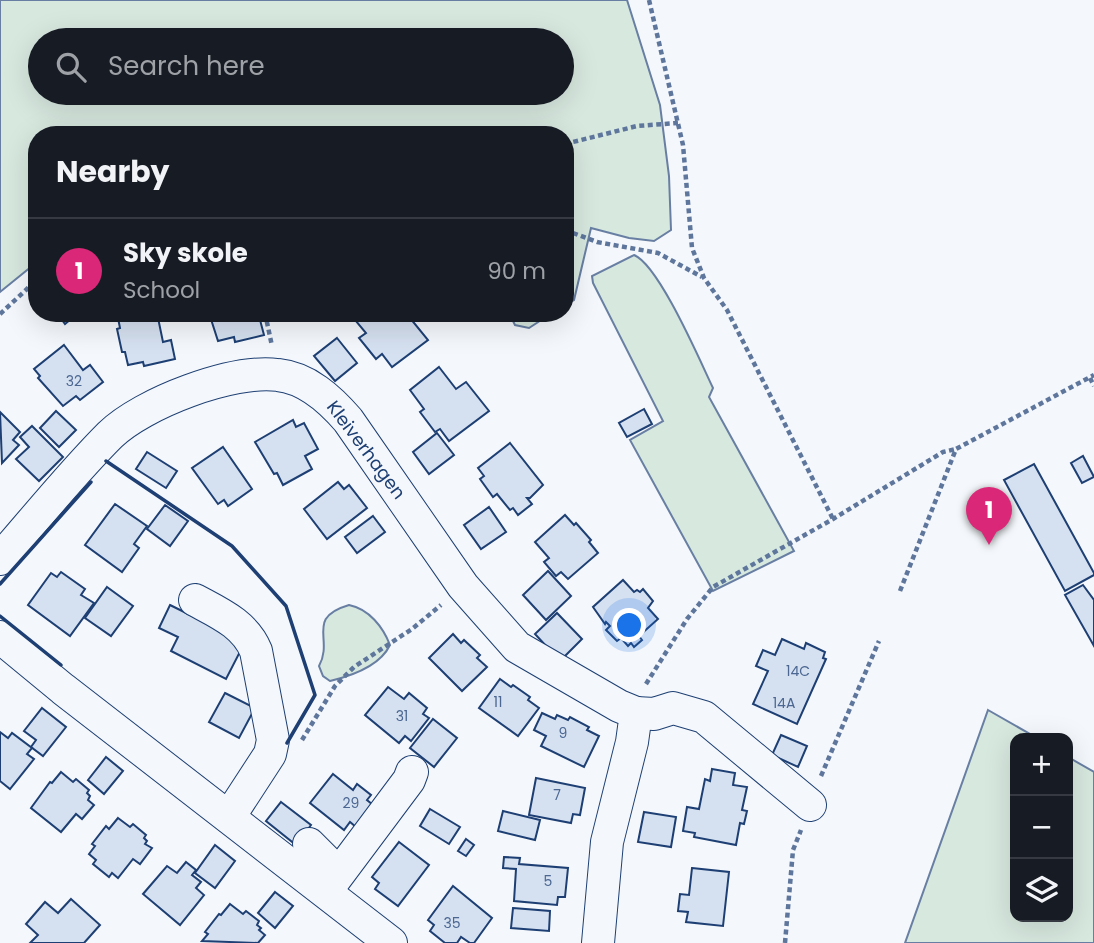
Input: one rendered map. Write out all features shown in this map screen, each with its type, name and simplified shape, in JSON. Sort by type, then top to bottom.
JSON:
[{"type":"street","name":"Kleiverhagen","points":[[0,559],[111,434],[138,414],[173,396],[218,381],[278,375],[302,382],[329,398],[348,420],[463,586],[517,647],[619,706],[636,713]]},
{"type":"street","points":[[195,600],[225,617],[243,630],[251,640],[256,651],[273,740],[270,754],[229,817]]},
{"type":"street","points":[[0,637],[62,689],[229,817],[332,882]]},
{"type":"street","points":[[598,943],[607,842],[632,742],[636,713],[654,714],[674,708],[704,717],[810,805]]},
{"type":"street","points":[[332,882],[409,780],[412,772]]},
{"type":"street","points":[[309,844],[332,882],[391,943]]},
{"type":"path","points":[[649,0],[683,145],[692,248],[704,278],[727,310],[833,519]]},
{"type":"path","points":[[574,142],[637,126],[678,123]]},
{"type":"path","points":[[574,233],[597,242],[658,253],[704,278]]},
{"type":"path","points":[[0,314],[28,288]]},
{"type":"path","points":[[636,713],[646,684],[687,619],[713,587],[943,452],[956,449],[1092,376],[1094,386]]},
{"type":"path","points":[[900,591],[956,449]]},
{"type":"path","points":[[296,750],[335,686],[354,667],[412,629],[463,586]]},
{"type":"shaded area","points":[[0,0],[627,0],[660,105],[669,176],[671,230],[654,241],[629,238],[591,228],[574,300],[574,126],[28,126],[28,269],[0,292]]},
{"type":"shaded area","points":[[634,255],[644,262],[667,294],[713,388],[709,397],[794,551],[713,591],[630,440],[663,421],[593,283],[592,276]]},
{"type":"shaded area","points":[[514,322],[538,322],[529,328],[515,325]]},
{"type":"shaded area","points":[[349,605],[363,610],[374,620],[390,645],[372,664],[356,673],[330,681],[323,676],[319,666],[323,656],[324,623],[336,610]]},
{"type":"shaded area","points":[[988,710],[1028,733],[1010,733],[1010,922],[1073,922],[1073,760],[1094,772],[1094,943],[905,943]]},
{"type":"building","points":[[119,322],[159,322],[163,342],[171,340],[175,359],[144,366],[143,362],[128,365],[117,329],[120,328]]},
{"type":"building","points":[[212,322],[261,322],[264,335],[235,342],[234,337],[218,341]]},
{"type":"building","points":[[357,322],[413,322],[428,340],[392,367],[382,354],[376,359],[359,338],[366,333]]},
{"type":"building","points":[[337,338],[357,363],[335,381],[314,356]]},
{"type":"building","points":[[64,345],[83,370],[90,365],[103,382],[80,400],[76,396],[63,406],[38,378],[40,376],[34,369]]},
{"type":"building","points":[[439,367],[456,389],[466,382],[489,411],[449,441],[440,429],[435,432],[420,412],[424,409],[410,390]]},
{"type":"building","points":[[644,409],[652,424],[627,437],[619,423]]},
{"type":"building","points":[[56,411],[76,430],[59,447],[40,428]]},
{"type":"building","points":[[0,412],[20,432],[13,440],[19,445],[2,463]]},
{"type":"building","points":[[293,420],[296,427],[304,423],[318,449],[305,456],[312,469],[283,485],[255,442]]},
{"type":"building","points":[[32,426],[63,457],[39,481],[16,459],[29,447],[20,437]]},
{"type":"building","points":[[437,433],[454,455],[429,474],[413,452]]},
{"type":"building","points":[[510,443],[543,485],[527,498],[532,504],[518,515],[513,508],[510,510],[497,494],[493,497],[480,479],[484,476],[478,468]]},
{"type":"building","points":[[223,447],[252,489],[228,506],[224,500],[218,504],[192,468]]},
{"type":"building","points":[[147,452],[177,471],[166,488],[136,469]]},
{"type":"building","points":[[1083,456],[1094,477],[1082,483],[1071,463]]},
{"type":"building","points":[[1034,464],[1094,573],[1065,591],[1004,480]]},
{"type":"building","points":[[338,482],[344,489],[349,485],[367,508],[327,539],[304,509]]},
{"type":"building","points":[[115,504],[147,526],[134,544],[139,548],[122,572],[85,545]]},
{"type":"building","points":[[165,505],[188,521],[170,546],[147,529]]},
{"type":"building","points":[[489,507],[506,532],[481,549],[464,525]]},
{"type":"building","points":[[565,515],[591,540],[589,542],[598,553],[568,579],[561,572],[556,576],[544,562],[549,558],[535,542]]},
{"type":"building","points":[[373,516],[385,532],[357,553],[345,537]]},
{"type":"building","points":[[548,571],[571,596],[546,620],[523,595]]},
{"type":"building","points":[[61,572],[85,589],[81,595],[94,603],[70,636],[28,605],[51,573],[57,577]]},
{"type":"building","points":[[623,580],[634,592],[643,589],[653,601],[648,608],[658,619],[639,636],[642,640],[634,647],[631,643],[628,646],[621,638],[617,641],[606,630],[610,626],[606,622],[605,624],[593,607]]},
{"type":"building","points":[[1083,585],[1094,600],[1094,646],[1065,595]]},
{"type":"building","points":[[107,587],[133,606],[111,636],[85,618]]},
{"type":"building","points":[[170,605],[245,642],[226,679],[171,651],[178,637],[159,628]]},
{"type":"building","points":[[557,613],[582,639],[560,661],[535,634]]},
{"type":"building","points":[[453,634],[461,643],[464,640],[480,655],[477,658],[487,667],[462,691],[429,658]]},
{"type":"building","points":[[782,639],[804,649],[806,643],[825,652],[823,658],[826,659],[797,724],[753,704],[768,671],[756,666],[763,650],[775,655]]},
{"type":"building","points":[[500,679],[530,697],[528,700],[539,708],[518,736],[479,708]]},
{"type":"building","points":[[388,687],[404,699],[409,693],[427,708],[423,714],[429,718],[411,741],[405,736],[399,743],[365,715]]},
{"type":"building","points":[[225,693],[255,708],[239,738],[209,722]]},
{"type":"building","points":[[42,708],[66,727],[43,756],[31,747],[36,740],[24,731]]},
{"type":"building","points":[[542,713],[555,719],[557,715],[568,720],[570,717],[599,736],[584,767],[541,746],[546,736],[534,730]]},
{"type":"building","points":[[433,719],[457,738],[434,767],[410,748]]},
{"type":"building","points":[[0,732],[8,738],[12,733],[32,748],[27,754],[34,759],[10,789],[0,781]]},
{"type":"building","points":[[781,735],[807,746],[798,767],[772,755]]},
{"type":"building","points":[[106,757],[123,771],[104,794],[88,780]]},
{"type":"building","points":[[712,769],[735,773],[733,785],[747,787],[742,810],[747,811],[744,824],[740,823],[736,845],[694,837],[695,833],[683,831],[687,807],[699,809],[705,779],[710,781]]},
{"type":"building","points":[[61,772],[73,782],[76,779],[89,790],[88,800],[94,805],[82,819],[76,814],[61,832],[31,808]]},
{"type":"building","points":[[333,774],[353,790],[357,784],[371,795],[367,800],[373,805],[356,827],[350,822],[344,830],[310,803]]},
{"type":"building","points":[[536,778],[585,788],[580,815],[573,814],[571,823],[529,815]]},
{"type":"building","points":[[281,802],[311,825],[296,845],[266,821]]},
{"type":"building","points":[[430,809],[460,827],[449,844],[420,826]]},
{"type":"building","points":[[503,811],[540,820],[535,840],[498,831]]},
{"type":"building","points":[[644,812],[676,817],[671,847],[638,842]]},
{"type":"building","points":[[118,818],[130,827],[133,824],[146,835],[145,844],[152,848],[140,864],[133,859],[118,878],[112,873],[109,877],[93,864],[96,860],[89,854],[95,846],[92,844],[106,826],[109,829]]},
{"type":"building","points":[[466,839],[474,845],[466,856],[458,851]]},
{"type":"building","points":[[399,842],[429,865],[398,906],[375,889],[379,883],[372,877]]},
{"type":"building","points":[[215,845],[235,861],[215,888],[195,873]]},
{"type":"building","points":[[504,857],[520,858],[519,864],[568,868],[565,897],[558,897],[557,905],[514,901],[516,869],[503,868]]},
{"type":"building","points":[[186,862],[196,870],[192,875],[201,882],[196,888],[204,895],[180,925],[143,894],[167,866],[177,873]]},
{"type":"building","points":[[692,868],[729,872],[723,926],[686,922],[688,912],[678,911],[680,894],[689,895]]},
{"type":"building","points":[[453,886],[492,918],[474,943],[461,937],[457,943],[445,943],[430,931],[434,925],[428,920]]},
{"type":"building","points":[[275,892],[293,906],[275,928],[258,913]]},
{"type":"building","points":[[71,899],[100,925],[84,943],[30,943],[38,935],[26,924],[45,902],[58,913]]},
{"type":"building","points":[[230,904],[259,921],[259,930],[265,935],[258,943],[202,941],[208,934],[205,932]]},
{"type":"building","points":[[513,908],[550,911],[549,931],[511,928]]},
{"type":"wall","points":[[106,461],[232,546],[286,606],[315,695],[287,743]]},
{"type":"wall","points":[[0,584],[91,482]]},
{"type":"wall","points":[[0,616],[61,665]]},
{"type":"place","name":"Sky skole","points":[[989,545]]}]
